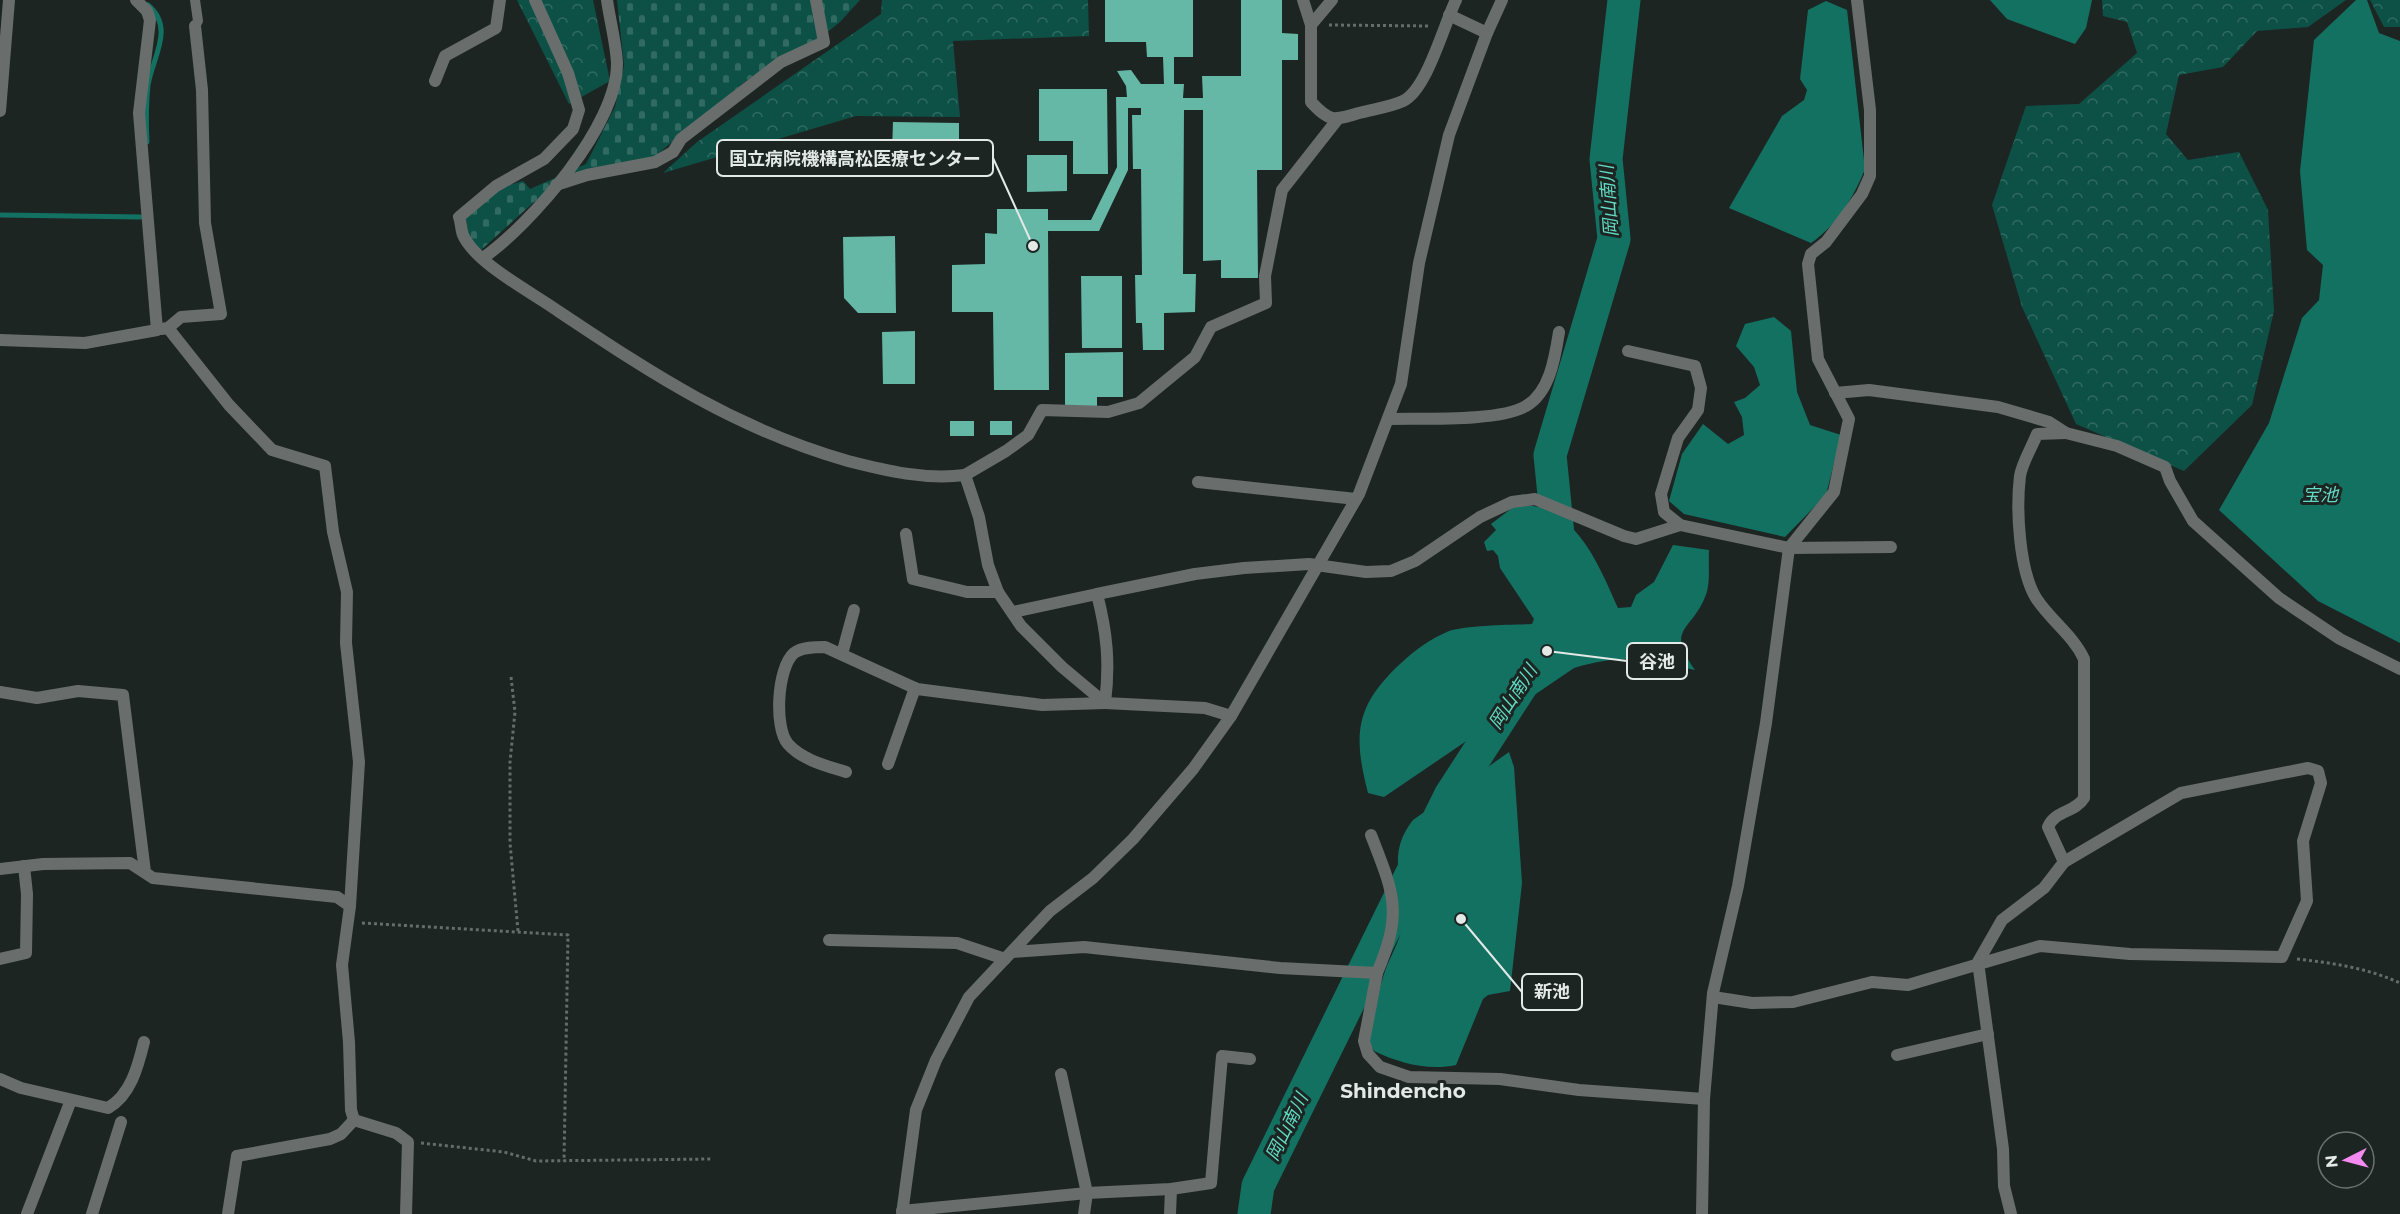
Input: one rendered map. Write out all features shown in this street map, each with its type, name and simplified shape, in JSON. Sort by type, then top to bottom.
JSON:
[{"type":"street","points":[[0,111],[9,0]]},
{"type":"street","points":[[136,0],[147,11],[150,20],[139,113],[163,329],[257,437],[272,450],[325,466],[333,532],[347,592],[346,643],[359,762],[350,906],[342,965],[349,1042],[351,1110],[354,1120]]},
{"type":"street","points":[[435,81],[445,56],[496,28],[500,0]]},
{"type":"street","points":[[536,0],[568,73],[579,110],[573,129],[559,146],[525,172],[495,186],[459,217],[463,235],[472,249],[684,393],[743,423],[816,452],[882,470],[940,478],[965,475],[1028,435],[1042,410],[1108,412],[1139,404],[1195,357],[1211,327],[1266,303],[1264,276],[1282,190],[1337,120]]},
{"type":"street","points":[[483,258],[498,247],[556,185],[580,155],[608,108],[617,65],[607,0]]},
{"type":"street","points":[[556,185],[586,175],[655,162],[673,152],[681,139],[782,62],[825,42],[816,0]]},
{"type":"street","points":[[1303,0],[1311,25],[1311,102],[1325,116],[1337,120],[1406,100],[1423,77],[1456,0]]},
{"type":"street","points":[[1311,25],[1332,0]]},
{"type":"street","points":[[1250,1059],[1222,1056],[1211,1183],[1171,1189],[1087,1193],[902,1212],[916,1110],[936,1060],[969,997],[1050,911],[1093,878],[1133,839],[1193,769],[1231,716],[1356,499],[1401,384],[1419,263],[1449,135],[1487,33],[1502,0]]},
{"type":"street","points":[[1702,1214],[1704,1099],[1713,997],[1738,886],[1762,746],[1789,548],[1834,492],[1849,419],[1818,359],[1808,264],[1811,254],[1826,242],[1862,194],[1870,176],[1870,110],[1857,0]]},
{"type":"street","points":[[1447,20],[1487,33]]},
{"type":"street","points":[[0,340],[85,343],[163,329],[181,317],[221,314],[205,223],[202,90],[195,26]]},
{"type":"street","points":[[1388,419],[1497,415],[1526,406],[1539,392],[1553,368],[1559,332]]},
{"type":"street","points":[[1628,351],[1695,366],[1701,388],[1698,410],[1678,438],[1661,494],[1664,512],[1680,525],[1789,548],[1891,547]]},
{"type":"street","points":[[1835,393],[1869,390],[1998,406],[2049,422],[2066,433]]},
{"type":"street","points":[[2064,862],[2048,827],[2059,814],[2080,806],[2084,798],[2084,659],[2079,647],[2037,599],[2025,572],[2019,512],[2020,474],[2037,434],[2066,433],[2118,446],[2165,467],[2170,481],[2193,521],[2279,598],[2340,639],[2400,669]]},
{"type":"street","points":[[965,475],[979,518],[988,565],[998,592],[1021,626],[1062,667],[1105,703]]},
{"type":"street","points":[[1198,483],[1356,499]]},
{"type":"street","points":[[1013,612],[1195,574],[1244,568],[1309,564],[1366,572],[1391,571],[1415,561],[1480,517],[1512,502],[1535,499],[1624,536],[1636,538],[1680,525]]},
{"type":"street","points":[[906,534],[913,579],[967,592],[998,592]]},
{"type":"street","points":[[1097,594],[1107,633],[1108,681],[1105,703]]},
{"type":"street","points":[[842,654],[854,610]]},
{"type":"street","points":[[846,772],[814,761],[789,746],[781,735],[780,686],[785,666],[795,652],[812,647],[825,647],[915,688],[963,696],[1042,705],[1105,703],[1205,708],[1231,716]]},
{"type":"street","points":[[888,764],[915,688]]},
{"type":"street","points":[[0,692],[37,698],[78,691],[123,695],[145,872]]},
{"type":"street","points":[[1713,997],[1752,1003],[1793,1002],[1872,982],[1908,985],[1978,962],[2040,946],[2130,954],[2282,957],[2307,901],[2303,841],[2321,783],[2318,771],[2308,768],[2181,793],[2064,862],[2044,888],[2002,920],[1978,962],[2003,1149],[2004,1186],[2011,1214]]},
{"type":"street","points":[[1371,835],[1392,890],[1394,924],[1377,973],[1364,1041],[1368,1053],[1380,1067],[1409,1077],[1500,1079],[1579,1090],[1704,1099]]},
{"type":"street","points":[[0,869],[73,862],[130,863],[153,878],[337,897],[350,906]]},
{"type":"street","points":[[0,959],[26,953],[27,894],[24,866]]},
{"type":"street","points":[[829,940],[957,943],[1009,955],[1084,947],[1280,968],[1377,973]]},
{"type":"street","points":[[1897,1055],[1988,1034]]},
{"type":"street","points":[[0,1079],[21,1088],[108,1108],[120,1102],[136,1071],[144,1042]]},
{"type":"street","points":[[1061,1074],[1087,1193],[1084,1214]]},
{"type":"street","points":[[27,1214],[71,1100]]},
{"type":"street","points":[[354,1120],[396,1133],[408,1142],[406,1214]]},
{"type":"street","points":[[228,1214],[237,1156],[330,1139],[341,1134],[354,1120]]},
{"type":"street","points":[[92,1214],[121,1122]]},
{"type":"street","points":[[1170,1214],[1171,1189]]},
{"type":"lane","points":[[195,0],[198,21],[195,26]]},
{"type":"path","points":[[1311,25],[1447,20]]},
{"type":"path","points":[[511,677],[515,712],[510,762],[510,843],[518,931]]},
{"type":"path","points":[[348,922],[568,935],[564,1161]]},
{"type":"path","points":[[2282,957],[2340,964],[2400,983]]},
{"type":"path","points":[[408,1142],[504,1152],[536,1161],[712,1159]]},
{"type":"green space","points":[[517,0],[593,0],[610,81],[569,104]]},
{"type":"green space","points":[[617,0],[860,0],[840,22],[815,42],[784,55],[746,81],[654,157],[588,169],[534,202],[481,250],[469,237],[465,215],[495,189],[523,181],[530,189],[586,164],[615,107],[624,65]]},
{"type":"green space","points":[[882,0],[1088,0],[1089,36],[953,41],[960,117],[856,116],[663,173],[697,142],[881,14]]},
{"type":"green space","points":[[2102,0],[2346,0],[2308,27],[2257,31],[2223,67],[2179,75],[2166,134],[2188,160],[2239,152],[2268,210],[2274,311],[2252,405],[2184,471],[2076,424],[2022,307],[1992,205],[2026,106],[2079,104],[2137,53],[2127,22],[2103,16]]},
{"type":"green space","points":[[2370,0],[2400,0],[2400,27],[2384,27]]},
{"type":"water","points":[[1990,0],[2092,0],[2086,28],[2075,44],[2007,19]]},
{"type":"water","name":"宝池","points":[[2356,0],[2367,0],[2379,33],[2400,41],[2400,643],[2318,601],[2219,510],[2269,423],[2302,318],[2319,300],[2323,265],[2307,250],[2300,171],[2314,40]]},
{"type":"water","points":[[1826,1],[1847,10],[1865,169],[1843,210],[1811,243],[1729,208],[1782,116],[1804,100],[1807,90],[1800,79],[1808,10]]},
{"type":"water","points":[[1774,317],[1791,331],[1797,392],[1810,425],[1841,435],[1826,495],[1785,537],[1684,514],[1669,501],[1682,454],[1703,424],[1728,444],[1744,435],[1742,417],[1734,402],[1745,398],[1760,385],[1754,367],[1736,346],[1745,324]]},
{"type":"water","points":[[1521,505],[1540,508],[1557,515],[1571,527],[1583,541],[1603,574],[1618,608],[1631,607],[1636,595],[1654,582],[1673,545],[1709,550],[1707,592],[1681,638],[1686,656],[1695,670],[1662,663],[1621,659],[1574,668],[1384,797],[1368,793],[1360,754],[1362,722],[1366,708],[1385,679],[1417,650],[1449,631],[1478,626],[1532,624],[1534,619],[1500,568],[1498,556],[1493,550],[1487,551],[1484,542],[1496,530],[1491,524],[1512,508]]},
{"type":"water","points":[[1509,752],[1514,767],[1522,883],[1510,991],[1488,995],[1483,999],[1456,1065],[1424,1066],[1404,1062],[1374,1051],[1369,1042],[1377,999],[1402,926],[1403,911],[1398,859],[1399,847],[1404,834],[1413,820]]},
{"type":"building","points":[[1105,0],[1193,0],[1193,57],[1174,57],[1174,84],[1184,84],[1183,98],[1203,98],[1202,76],[1241,76],[1241,0],[1282,0],[1282,33],[1298,34],[1298,60],[1282,60],[1282,170],[1257,170],[1258,278],[1221,278],[1221,260],[1203,261],[1203,110],[1184,110],[1183,274],[1196,274],[1195,312],[1164,313],[1164,350],[1143,350],[1142,323],[1136,323],[1135,275],[1142,275],[1141,169],[1133,169],[1132,115],[1141,115],[1141,108],[1128,108],[1128,170],[1099,231],[1048,231],[1049,390],[994,390],[993,312],[952,312],[952,265],[985,264],[985,233],[997,234],[997,209],[1048,209],[1048,220],[1091,220],[1117,167],[1116,97],[1127,97],[1126,86],[1117,71],[1131,70],[1141,84],[1164,84],[1163,57],[1147,57],[1146,42],[1105,42]]},
{"type":"building","points":[[1039,89],[1107,89],[1108,174],[1073,174],[1073,141],[1039,141]]},
{"type":"building","points":[[893,122],[959,123],[959,154],[892,152]]},
{"type":"building","points":[[1027,155],[1067,155],[1067,191],[1027,192]]},
{"type":"building","points":[[895,236],[896,313],[858,313],[844,298],[843,237]]},
{"type":"building","points":[[1081,276],[1122,276],[1122,348],[1082,348]]},
{"type":"building","points":[[915,331],[915,384],[883,384],[882,332]]},
{"type":"building","points":[[1123,352],[1123,397],[1097,397],[1097,406],[1065,406],[1065,353]]},
{"type":"building","points":[[950,421],[974,421],[974,436],[950,436]]},
{"type":"building","points":[[990,421],[1012,421],[1012,435],[990,435]]},
{"type":"waterway","name":"岡山南川","points":[[1559,545],[1550,455],[1614,239],[1606,159],[1624,0]]},
{"type":"waterway","points":[[147,142],[148,85],[161,33],[156,14],[148,5]]},
{"type":"waterway","points":[[1,215],[141,217]]},
{"type":"waterway","name":"岡山南川","points":[[1254,1214],[1258,1186],[1450,796],[1525,680]]},
{"type":"place","name":"国立病院機構高松医療センター","points":[[1033,246]]},
{"type":"place","name":"谷池","points":[[1547,651]]},
{"type":"place","name":"新池","points":[[1461,919]]},
{"type":"district","name":"Shindencho","points":[[1403,1091]]}]
